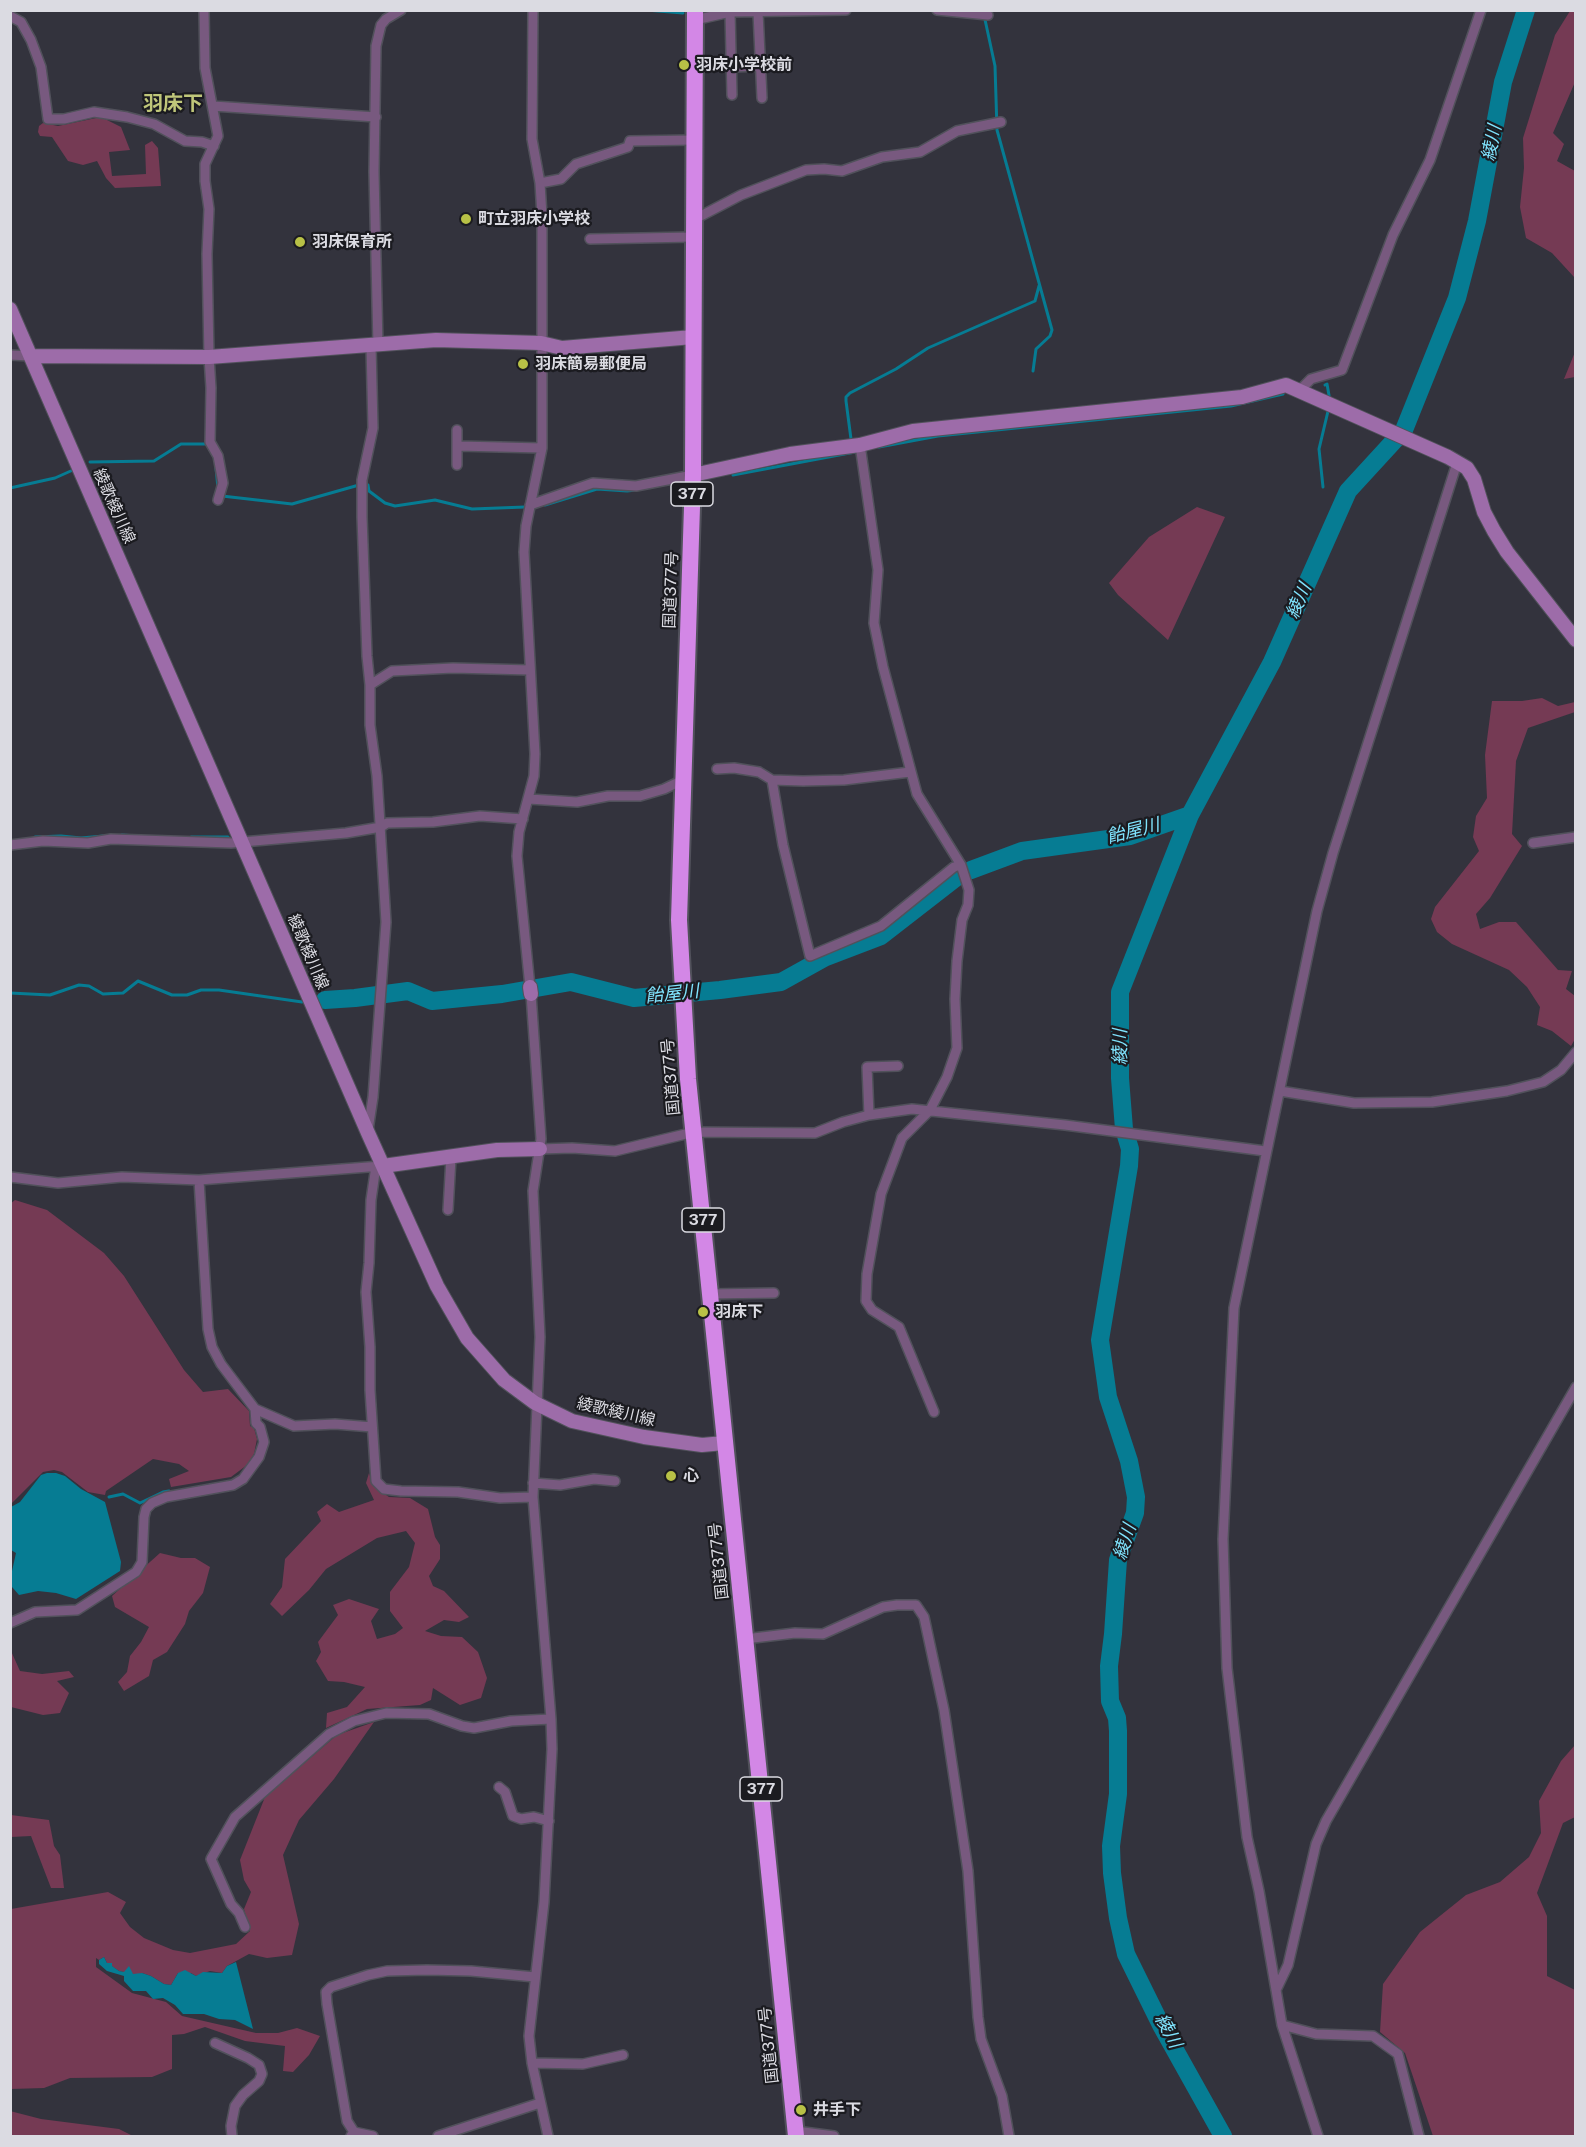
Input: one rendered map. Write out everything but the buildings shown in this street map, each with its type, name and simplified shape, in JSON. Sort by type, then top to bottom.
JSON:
[{"type":"highway","name":"国道377号","points":[[692,13],[693,475],[679,920],[688,1079],[796,2134]]},
{"type":"street","points":[[204,10],[205,68],[218,136],[205,164],[205,181],[209,209],[210,442],[218,456],[223,483],[219,496]]},
{"type":"street","points":[[368,1133],[373,1097],[386,922],[377,776],[370,725],[362,480],[373,428],[376,46],[381,26],[386,19],[401,10]]},
{"type":"street","points":[[533,10],[532,140],[540,183],[542,216],[542,448],[530,505],[524,552],[535,754],[534,776],[519,832],[517,856],[542,1139],[533,1191],[540,1337],[535,1403],[533,1497],[551,1719],[549,1821],[529,2037],[532,2063],[548,2136]]},
{"type":"street","points":[[692,13],[846,10]]},
{"type":"street","points":[[937,10],[985,15]]},
{"type":"street","points":[[1303,393],[1311,379],[1342,370],[1393,235],[1430,160],[1481,10]]},
{"type":"street","points":[[730,12],[732,95]]},
{"type":"street","points":[[758,12],[762,98]]},
{"type":"street","points":[[10,16],[21,22],[31,40],[41,67],[48,120],[94,112],[127,117],[154,124],[185,141],[202,142],[214,146]]},
{"type":"street","points":[[732,67],[760,66]]},
{"type":"street","points":[[213,106],[376,117]]},
{"type":"street","points":[[693,220],[741,195],[806,170],[842,171],[882,157],[920,152],[957,131],[998,123]]},
{"type":"street","points":[[540,183],[561,180],[576,164],[628,147],[630,141],[694,141]]},
{"type":"street","points":[[590,239],[693,237]]},
{"type":"street","name":"綾歌綾川線","points":[[10,309],[242,841],[368,1133],[380,1166],[436,1286],[467,1338],[504,1380],[535,1403],[572,1420],[644,1437],[702,1444],[724,1443]]},
{"type":"street","points":[[10,355],[209,357],[436,340],[541,343],[562,348],[693,337]]},
{"type":"street","points":[[530,505],[593,483],[636,486],[790,454],[861,449],[913,431],[1242,397],[1286,385],[1467,468],[1474,479],[1484,512],[1507,552],[1575,640]]},
{"type":"street","points":[[457,430],[457,465]]},
{"type":"street","points":[[458,446],[542,448]]},
{"type":"street","points":[[861,449],[878,570],[874,623],[910,772],[917,794],[961,865],[969,890],[969,905],[962,920],[957,961],[955,999],[957,1048],[947,1077],[930,1110],[902,1138],[881,1194],[867,1274],[866,1301],[872,1310],[899,1327],[934,1412]]},
{"type":"street","points":[[1318,2136],[1282,2025],[1259,1891],[1247,1837],[1227,1668],[1223,1539],[1234,1308],[1260,1149],[1280,1091],[1317,911],[1452,460]]},
{"type":"street","points":[[370,685],[392,671],[453,668],[530,670]]},
{"type":"street","points":[[717,769],[734,768],[759,772],[772,780],[844,780],[910,772]]},
{"type":"street","points":[[529,799],[577,802],[608,796],[640,796],[664,789],[683,780]]},
{"type":"street","points":[[772,780],[783,845],[810,956],[881,926],[954,867],[961,865]]},
{"type":"street","points":[[10,845],[43,841],[88,843],[111,839],[159,842],[242,841],[294,838],[381,827],[387,823],[433,822],[480,816],[523,819]]},
{"type":"street","points":[[1533,843],[1575,837]]},
{"type":"street","points":[[1280,1091],[1354,1103],[1432,1102],[1543,1082],[1561,1070],[1575,1052]]},
{"type":"street","points":[[869,1115],[867,1067],[898,1066]]},
{"type":"street","points":[[10,1177],[58,1183],[123,1177],[199,1180],[380,1166],[497,1150],[572,1148],[615,1151],[694,1132],[815,1133],[869,1115],[912,1109],[1260,1149]]},
{"type":"street","points":[[448,1210],[451,1158]]},
{"type":"street","points":[[380,1166],[372,1200],[366,1292],[376,1481],[384,1489],[401,1491],[458,1492],[500,1498],[533,1497]]},
{"type":"street","points":[[199,1180],[208,1329],[212,1347],[221,1364],[255,1409],[294,1426],[335,1424],[372,1426]]},
{"type":"street","points":[[710,1294],[774,1293]]},
{"type":"street","points":[[1276,1989],[1288,1965],[1316,1844],[1326,1821],[1575,1387]]},
{"type":"street","points":[[10,1623],[35,1612],[77,1610],[136,1572],[142,1562],[146,1509],[152,1503],[166,1497],[233,1485],[243,1479],[259,1457],[264,1442],[261,1427],[256,1423],[255,1409]]},
{"type":"street","points":[[533,1483],[560,1485],[594,1479],[615,1481]]},
{"type":"street","points":[[745,1639],[823,1634],[883,1607],[897,1605],[916,1605],[924,1617],[950,1744],[968,1871],[981,2038],[1002,2096],[1009,2136]]},
{"type":"street","points":[[245,1927],[239,1913],[231,1905],[211,1859],[235,1817],[329,1734],[354,1721],[386,1713],[429,1714],[474,1728],[511,1721],[551,1719]]},
{"type":"street","points":[[499,1786],[505,1792],[513,1816],[521,1819],[534,1817],[549,1821]]},
{"type":"street","points":[[373,2136],[353,2134],[347,2121],[327,2004],[326,1992],[331,1987],[387,1971],[471,1971],[536,1977]]},
{"type":"street","points":[[1282,2025],[1316,2034],[1373,2036],[1398,2054],[1419,2136]]},
{"type":"street","points":[[215,2043],[260,2065],[262,2074],[259,2081],[243,2095],[235,2106],[231,2126],[232,2136]]},
{"type":"street","points":[[532,2063],[583,2064],[623,2055]]},
{"type":"street","points":[[438,2136],[540,2103]]},
{"type":"street","points":[[796,2134],[834,2136]]},
{"type":"shaded area","points":[[1570,11],[1575,11],[1575,82],[1553,133],[1564,144],[1557,161],[1575,171],[1575,299],[1574,277],[1552,253],[1526,238],[1520,207],[1524,168],[1523,138],[1555,35]]},
{"type":"shaded area","points":[[101,117],[121,127],[130,150],[109,152],[112,176],[146,174],[145,145],[152,141],[158,148],[161,186],[115,188],[106,178],[97,161],[83,165],[68,161],[52,137],[40,136],[38,132],[39,126],[43,123],[58,126]]},
{"type":"shaded area","points":[[1575,352],[1575,377],[1564,379]]},
{"type":"shaded area","points":[[1197,507],[1225,517],[1168,640],[1118,595],[1109,583],[1149,537]]},
{"type":"shaded area","points":[[1542,698],[1558,706],[1575,702],[1575,712],[1528,728],[1516,761],[1512,834],[1522,846],[1490,898],[1476,914],[1480,929],[1499,922],[1516,922],[1558,970],[1572,971],[1566,989],[1575,996],[1575,1039],[1571,1046],[1552,1031],[1537,1025],[1540,1007],[1527,987],[1509,970],[1452,944],[1437,932],[1431,919],[1435,907],[1479,851],[1473,837],[1476,816],[1487,798],[1485,755],[1492,701]]},
{"type":"shaded area","points":[[15,1200],[47,1210],[104,1253],[124,1276],[184,1370],[203,1392],[228,1389],[249,1411],[250,1426],[254,1428],[257,1439],[254,1454],[247,1465],[231,1477],[171,1487],[169,1479],[189,1471],[179,1464],[153,1459],[106,1491],[105,1495],[88,1492],[62,1472],[54,1470],[43,1472],[11,1504],[10,1204]]},
{"type":"shaded area","points":[[369,1473],[373,1486],[389,1497],[410,1498],[428,1509],[435,1537],[440,1545],[440,1559],[429,1576],[433,1586],[444,1591],[469,1617],[459,1622],[444,1620],[425,1631],[441,1636],[462,1637],[478,1652],[487,1678],[481,1698],[460,1705],[433,1688],[431,1700],[420,1705],[367,1709],[326,1728],[327,1713],[347,1707],[365,1687],[328,1681],[316,1661],[321,1652],[318,1642],[338,1615],[333,1605],[349,1599],[379,1609],[371,1621],[377,1639],[395,1634],[403,1628],[390,1611],[390,1592],[409,1567],[415,1543],[406,1531],[377,1538],[326,1569],[309,1590],[282,1616],[270,1604],[282,1587],[285,1559],[321,1521],[317,1512],[327,1504],[339,1512],[374,1500],[366,1483]]},
{"type":"shaded area","points":[[160,1553],[181,1558],[195,1558],[210,1567],[203,1593],[189,1611],[185,1624],[167,1652],[153,1660],[149,1676],[124,1691],[118,1682],[127,1672],[130,1656],[149,1627],[115,1607],[112,1596]]},
{"type":"shaded area","points":[[11,1651],[20,1671],[42,1674],[69,1671],[74,1677],[57,1681],[69,1693],[60,1713],[43,1715],[11,1707]]},
{"type":"shaded area","points":[[374,1722],[334,1779],[299,1820],[283,1855],[299,1924],[292,1955],[267,1958],[249,1954],[227,1966],[222,1973],[210,1971],[196,1976],[191,1973],[178,1973],[171,1985],[142,1973],[138,1975],[119,1971],[107,1963],[104,1957],[99,1960],[96,1958],[96,1967],[132,1993],[166,2002],[182,2016],[256,2033],[278,2033],[297,2028],[320,2036],[309,2055],[293,2072],[283,2071],[285,2046],[245,2041],[205,2027],[184,2034],[172,2035],[172,2069],[152,2077],[70,2078],[44,2088],[11,2089],[11,1909],[108,1892],[126,1902],[120,1913],[130,1927],[144,1938],[173,1950],[190,1953],[236,1944],[250,1931],[244,1909],[251,1892],[244,1880],[240,1860],[265,1797],[337,1735]]},
{"type":"shaded area","points":[[1575,1745],[1575,1817],[1563,1823],[1537,1893],[1547,1916],[1547,1976],[1575,1990],[1575,2136],[1433,2136],[1405,2053],[1380,2032],[1383,1984],[1420,1932],[1466,1895],[1500,1882],[1529,1857],[1541,1833],[1539,1801],[1561,1761]]},
{"type":"shaded area","points":[[11,1815],[49,1820],[54,1846],[60,1855],[64,1888],[51,1888],[31,1836],[11,1837]]},
{"type":"shaded area","points":[[10,2111],[41,2119],[119,2129],[133,2136],[11,2136]]},
{"type":"water","points":[[47,1473],[65,1476],[81,1489],[105,1502],[121,1562],[120,1571],[76,1599],[38,1591],[19,1595],[12,1587],[12,1571],[16,1553],[11,1550],[11,1507],[20,1502],[41,1475]]},
{"type":"water","points":[[104,1957],[107,1963],[112,1963],[112,1966],[119,1971],[124,1972],[129,1966],[133,1974],[142,1973],[171,1985],[178,1973],[185,1970],[196,1976],[203,1972],[222,1973],[227,1966],[236,1962],[253,2029],[235,2020],[219,2019],[204,2014],[183,2014],[175,2005],[163,1998],[153,1999],[146,1991],[133,1991],[124,1981],[124,1976],[107,1971],[99,1964],[99,1960]]},
{"type":"waterway","points":[[646,10],[683,13]]},
{"type":"waterway","name":"綾川","points":[[1223,2136],[1161,2025],[1126,1954],[1112,1873],[1111,1846],[1118,1794],[1118,1731],[1117,1718],[1110,1701],[1109,1666],[1118,1560],[1135,1513],[1136,1497],[1129,1461],[1108,1397],[1100,1340],[1130,1149],[1124,1129],[1120,1078],[1120,992],[1190,815],[1272,662],[1348,491],[1404,430],[1457,298],[1477,221],[1503,82],[1526,10]]},
{"type":"waterway","points":[[984,15],[995,66],[997,130],[1052,330],[1050,336],[1036,349],[1033,371]]},
{"type":"waterway","points":[[851,439],[846,401],[850,393],[896,369],[928,348],[1035,301],[1039,286]]},
{"type":"waterway","points":[[1325,385],[1327,384],[1330,401]]},
{"type":"waterway","points":[[879,447],[938,436],[1231,406],[1283,394]]},
{"type":"waterway","points":[[1323,487],[1319,449],[1329,407]]},
{"type":"waterway","points":[[90,462],[154,461],[181,444],[208,445]]},
{"type":"waterway","points":[[733,475],[855,452]]},
{"type":"waterway","points":[[216,468],[218,488]]},
{"type":"waterway","points":[[10,488],[55,478],[73,470]]},
{"type":"waterway","points":[[222,496],[292,504],[359,485]]},
{"type":"waterway","points":[[368,485],[369,491],[385,503],[395,506],[435,500],[472,509],[525,507]]},
{"type":"waterway","points":[[545,505],[597,489],[636,490]]},
{"type":"waterway","name":"飴屋川","points":[[971,870],[1022,851],[1130,836],[1190,815]]},
{"type":"waterway","points":[[122,835],[136,836]]},
{"type":"waterway","points":[[35,837],[103,836]]},
{"type":"waterway","points":[[191,837],[228,837]]},
{"type":"waterway","name":"飴屋川","points":[[325,1000],[408,991],[432,1001],[502,994],[571,982],[634,998],[781,982],[826,957],[881,936],[957,877]]},
{"type":"waterway","name":"飴屋川","points":[[10,993],[50,995],[79,985],[89,986],[103,994],[123,993],[138,981],[172,995],[187,995],[201,990],[219,990],[302,1002]]},
{"type":"waterway","points":[[109,1497],[123,1494],[140,1503],[169,1491]]},
{"type":"place","name":"羽床小学校前","points":[[684,65]]},
{"type":"place","name":"町立羽床小学校","points":[[466,219]]},
{"type":"place","name":"羽床保育所","points":[[300,242]]},
{"type":"place","name":"羽床簡易郵便局","points":[[523,364]]},
{"type":"place","name":"羽床下","points":[[703,1312]]},
{"type":"place","name":"心","points":[[671,1476]]},
{"type":"place","name":"井手下","points":[[801,2110]]},
{"type":"district","name":"羽床下","points":[[173,104]]}]
